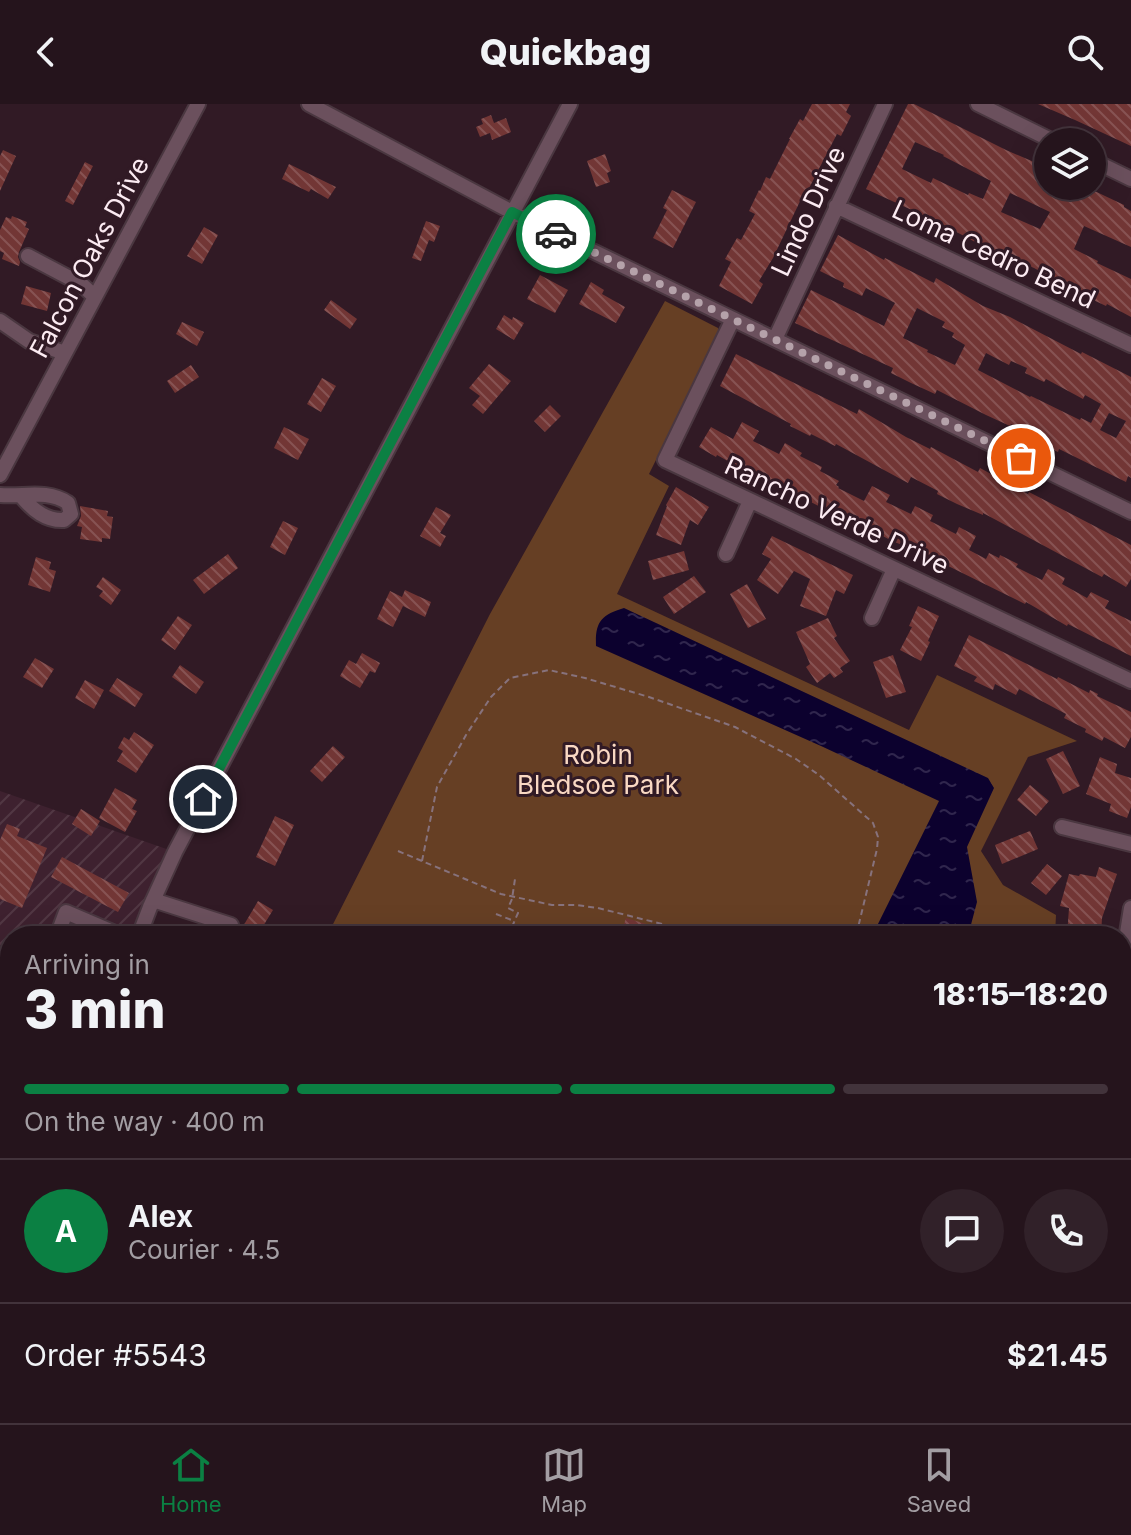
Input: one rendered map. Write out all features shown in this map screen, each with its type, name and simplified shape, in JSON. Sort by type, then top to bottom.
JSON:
[{"type":"street","name":"Falcon Oaks Drive","points":[[0,475],[198,104]]},
{"type":"street","points":[[309,104],[512,212],[1131,512]]},
{"type":"street","points":[[143,926],[175,852],[570,104]]},
{"type":"street","name":"Lindo Drive","points":[[775,339],[885,104]]},
{"type":"street","points":[[978,104],[1034,132]]},
{"type":"street","points":[[1106,167],[1131,179]]},
{"type":"street","name":"Loma Cedro Bend","points":[[836,206],[1131,345]]},
{"type":"street","points":[[28,256],[81,284],[95,297]]},
{"type":"street","name":"Rancho Verde Drive","points":[[733,319],[665,460],[1131,681]]},
{"type":"street","points":[[0,321],[29,341],[65,353]]},
{"type":"street","points":[[0,495],[22,497]]},
{"type":"street","points":[[726,554],[750,501]]},
{"type":"street","points":[[872,618],[894,569]]},
{"type":"street","points":[[1062,827],[1131,844]]},
{"type":"street","points":[[153,900],[231,925]]},
{"type":"street","points":[[61,926],[66,912],[99,926]]},
{"type":"path","points":[[422,861],[437,787],[491,697],[510,678],[549,670],[649,697],[735,727],[796,759],[828,783],[873,823],[878,837],[858,926]]},
{"type":"path","points":[[398,851],[501,894],[549,904],[598,908],[670,926]]},
{"type":"path","points":[[513,926],[518,913],[508,908],[515,879]]},
{"type":"path","points":[[547,912],[549,904]]},
{"type":"path","points":[[496,914],[515,921]]},
{"type":"shaded area","points":[[0,791],[175,852],[144,926],[0,926]]},
{"type":"green space","name":"Robin Bledsoe Park","points":[[665,301],[718,328],[719,333],[649,474],[669,486],[617,594],[909,730],[937,675],[1077,741],[1028,757],[981,851],[1003,885],[1056,915],[1055,926],[332,926],[490,614]]},
{"type":"water","points":[[624,608],[988,778],[994,788],[967,847],[977,902],[971,926],[877,926],[939,801],[596,646],[598,625],[610,614]]},
{"type":"building","points":[[812,104],[850,104],[846,112],[851,116],[841,136],[837,134],[803,195],[759,281],[763,284],[752,304],[719,286],[731,262],[725,259],[737,238],[741,240],[755,214],[749,211],[759,190],[766,177],[770,179],[800,119],[803,121]]},
{"type":"building","points":[[908,104],[914,104],[1034,162],[1034,200],[1106,200],[1106,196],[1131,211],[1131,247],[1084,226],[1074,249],[1131,279],[1131,317],[1034,268],[988,249],[866,189]],"holes":[[[915,142],[991,181],[983,199],[933,178],[931,183],[902,169]],[[1010,193],[1050,212],[1040,229],[1001,212]]]},
{"type":"building","points":[[1038,104],[1131,104],[1131,146],[1106,134],[1106,128],[1092,128]]},
{"type":"building","points":[[491,115],[494,123],[506,118],[511,132],[492,140],[490,133],[480,137],[476,127],[483,124],[481,119]]},
{"type":"building","points":[[3,150],[16,156],[0,191],[0,156]]},
{"type":"building","points":[[605,154],[611,171],[607,173],[610,182],[596,187],[587,161]]},
{"type":"building","points":[[85,162],[93,166],[73,205],[65,201]]},
{"type":"building","points":[[289,164],[336,187],[328,199],[282,179]]},
{"type":"building","points":[[672,190],[696,202],[673,248],[653,238],[667,210],[663,208]]},
{"type":"building","points":[[12,216],[27,222],[25,227],[29,229],[19,252],[19,266],[2,259],[4,253],[0,251],[0,230],[6,217],[11,219]]},
{"type":"building","points":[[426,221],[440,226],[434,242],[429,240],[421,261],[412,258]]},
{"type":"building","points":[[204,227],[218,235],[202,264],[187,256]]},
{"type":"building","points":[[838,235],[934,283],[936,278],[983,306],[1131,377],[1131,478],[1128,476],[1126,482],[1059,449],[1058,452],[1011,424],[937,390],[935,394],[911,383],[891,373],[893,368],[795,323],[811,290],[884,326],[895,303],[866,288],[862,296],[820,271]],"holes":[[[917,308],[945,322],[942,327],[954,333],[952,337],[965,345],[955,365],[903,338]],[[986,353],[1009,365],[1011,361],[1027,368],[1025,373],[1044,382],[1046,379],[1083,399],[1085,395],[1101,404],[1091,423],[1080,420],[978,370]],[[1109,413],[1126,421],[1116,438],[1100,430]]]},
{"type":"building","points":[[540,275],[568,290],[555,313],[527,299]]},
{"type":"building","points":[[591,282],[604,290],[602,294],[625,307],[616,323],[579,304]]},
{"type":"building","points":[[26,286],[51,293],[47,311],[21,304]]},
{"type":"building","points":[[331,300],[357,319],[350,329],[324,310]]},
{"type":"building","points":[[504,315],[524,323],[514,340],[496,329]]},
{"type":"building","points":[[182,322],[204,332],[197,346],[176,334]]},
{"type":"building","points":[[736,354],[857,414],[859,409],[930,449],[978,472],[980,468],[1131,545],[1131,579],[1126,587],[1104,574],[1102,577],[983,513],[937,494],[938,491],[911,477],[908,483],[836,444],[790,426],[720,386]]},
{"type":"building","points":[[489,364],[511,381],[483,414],[472,405],[480,396],[469,388]]},
{"type":"building","points":[[191,365],[199,377],[175,393],[167,381]]},
{"type":"building","points":[[322,378],[336,386],[321,412],[307,404]]},
{"type":"building","points":[[550,405],[561,416],[545,432],[534,421]]},
{"type":"building","points":[[742,422],[759,431],[753,441],[779,454],[785,443],[802,453],[800,456],[822,467],[820,471],[839,481],[836,485],[838,488],[864,501],[872,486],[890,495],[886,502],[911,514],[915,506],[933,515],[930,521],[956,534],[959,527],[976,536],[969,550],[986,559],[989,553],[999,558],[1000,555],[1042,580],[1048,569],[1065,578],[1062,584],[1087,598],[1091,592],[1109,601],[1105,608],[1131,621],[1131,656],[1067,626],[1026,602],[919,555],[920,552],[844,515],[842,518],[699,447],[711,427],[733,439]]},
{"type":"building","points":[[284,427],[309,439],[298,460],[274,448]]},
{"type":"building","points":[[676,487],[709,507],[698,525],[690,520],[681,545],[656,535]]},
{"type":"building","points":[[80,506],[108,511],[107,516],[113,517],[110,539],[102,538],[102,542],[80,539],[82,527],[77,526],[81,516]]},
{"type":"building","points":[[436,507],[451,515],[440,533],[446,536],[440,547],[420,536]]},
{"type":"building","points":[[283,521],[298,528],[285,555],[270,547]]},
{"type":"building","points":[[772,536],[853,575],[844,594],[836,590],[826,616],[800,606],[810,579],[794,571],[778,594],[757,580],[771,559],[762,554]]},
{"type":"building","points":[[684,551],[689,570],[653,580],[648,561]]},
{"type":"building","points":[[228,554],[238,568],[204,594],[193,580]]},
{"type":"building","points":[[36,557],[51,562],[49,569],[56,571],[50,592],[28,585]]},
{"type":"building","points":[[694,576],[706,592],[674,614],[663,597]]},
{"type":"building","points":[[103,577],[121,590],[111,605],[99,596],[103,591],[96,587]]},
{"type":"building","points":[[747,584],[766,619],[748,628],[730,594]]},
{"type":"building","points":[[405,590],[431,602],[425,617],[403,606],[393,627],[377,619],[390,591],[402,597]]},
{"type":"building","points":[[918,606],[939,616],[921,661],[900,650]]},
{"type":"building","points":[[178,616],[192,625],[175,650],[161,640]]},
{"type":"building","points":[[828,618],[837,636],[834,638],[850,661],[840,668],[843,672],[834,678],[830,673],[817,683],[806,667],[810,664],[796,632]]},
{"type":"building","points":[[969,635],[1131,712],[1131,737],[1125,748],[1104,737],[1102,741],[1085,732],[1086,729],[1064,718],[1066,714],[1019,689],[1016,695],[995,684],[993,690],[974,681],[977,677],[954,666]]},
{"type":"building","points":[[362,653],[380,663],[375,673],[370,671],[360,688],[340,676],[349,660],[356,664]]},
{"type":"building","points":[[893,655],[906,692],[886,698],[873,662]]},
{"type":"building","points":[[35,658],[54,669],[42,688],[23,677]]},
{"type":"building","points":[[180,665],[204,682],[196,694],[172,677]]},
{"type":"building","points":[[117,678],[143,694],[135,707],[109,691]]},
{"type":"building","points":[[85,680],[104,690],[94,709],[75,698]]},
{"type":"building","points":[[134,732],[154,745],[136,773],[117,761],[123,751],[118,748],[124,737],[129,740]]},
{"type":"building","points":[[333,746],[345,757],[322,782],[310,771]]},
{"type":"building","points":[[1063,751],[1080,786],[1063,794],[1046,759]]},
{"type":"building","points":[[1100,757],[1117,764],[1115,773],[1131,778],[1131,807],[1127,818],[1109,811],[1111,804],[1086,794]]},
{"type":"building","points":[[1030,785],[1049,801],[1036,816],[1017,800]]},
{"type":"building","points":[[115,788],[137,800],[132,809],[137,811],[125,832],[99,818]]},
{"type":"building","points":[[81,809],[100,821],[91,836],[72,824]]},
{"type":"building","points":[[275,816],[294,825],[275,866],[256,857]]},
{"type":"building","points":[[7,824],[20,829],[17,836],[47,848],[22,908],[0,899],[0,840]]},
{"type":"building","points":[[1030,831],[1038,849],[1002,864],[995,845]]},
{"type":"building","points":[[62,857],[129,893],[118,912],[51,877]]},
{"type":"building","points":[[1047,864],[1062,876],[1046,895],[1031,883]]},
{"type":"building","points":[[1099,867],[1117,874],[1102,926],[1068,926],[1069,908],[1060,906],[1069,874],[1096,877]]},
{"type":"building","points":[[258,901],[273,910],[263,926],[243,926]]},
{"type":"building","points":[[626,918],[653,926],[623,926]]},
{"type":"way so far","points":[[556,234],[1021,458]]},
{"type":"route","points":[[203,799],[512,212],[556,234]]}]
